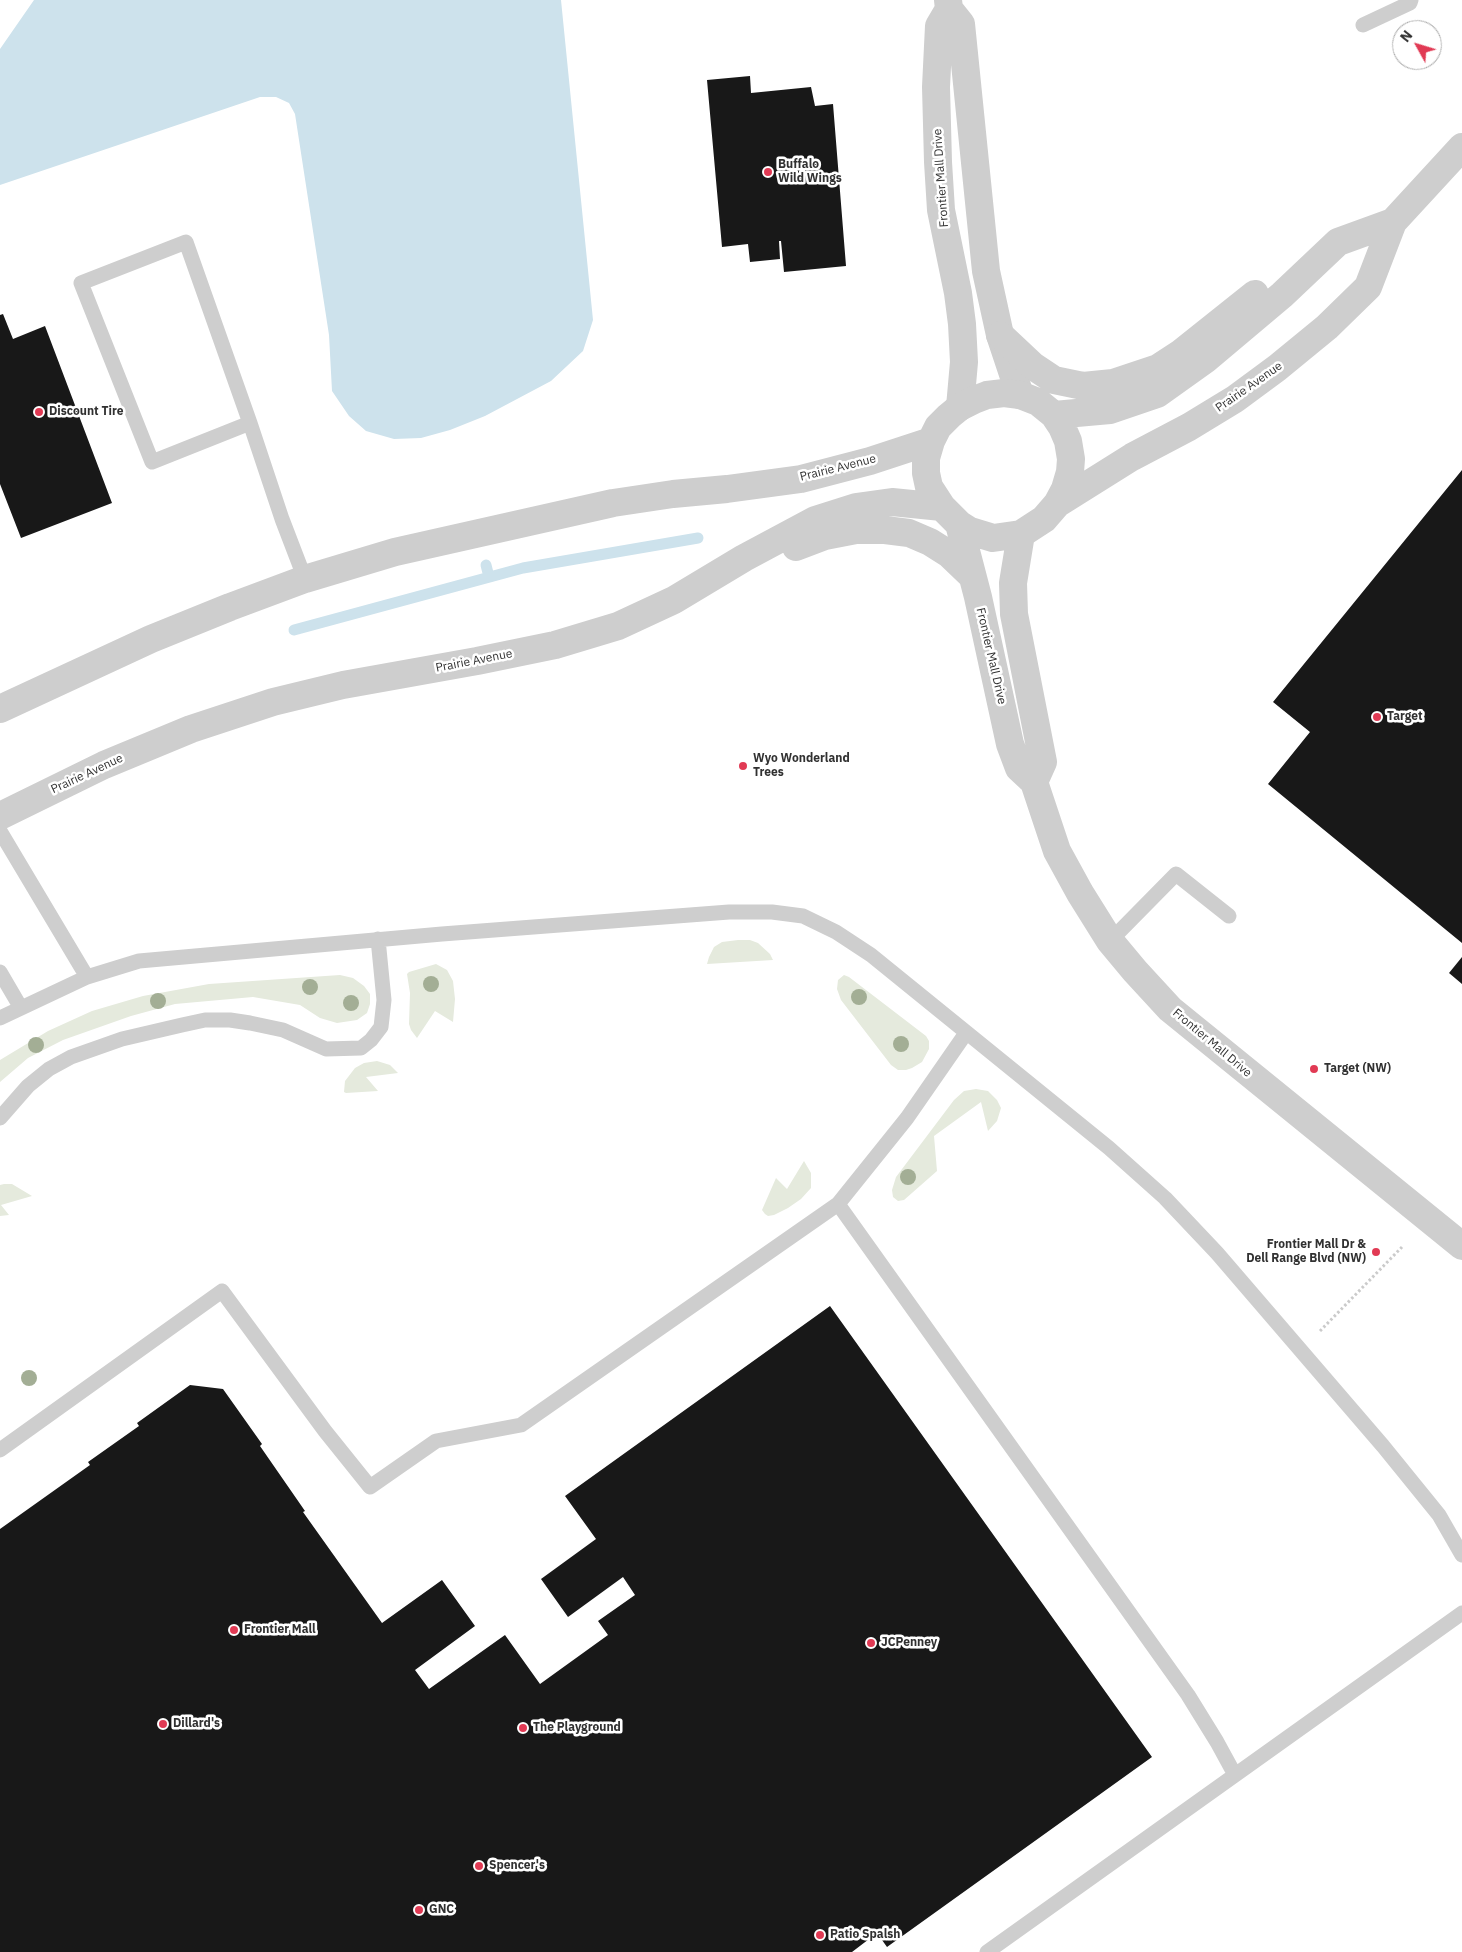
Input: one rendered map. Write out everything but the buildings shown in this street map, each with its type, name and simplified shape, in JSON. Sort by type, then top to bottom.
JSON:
[{"type":"street","name":"Frontier Mall Drive","points":[[949,4],[960,24],[986,271],[1000,335],[1020,395]]},
{"type":"street","name":"Frontier Mall Drive","points":[[949,4],[939,26],[936,87],[938,162],[941,210],[958,293],[962,324],[964,362],[960,407]]},
{"type":"street","name":"Prairie Avenue","points":[[1056,504],[1235,399],[1327,327],[1368,287],[1393,222],[1462,147]]},
{"type":"street","name":"Prairie Avenue","points":[[1054,415],[1110,410],[1157,394],[1206,359],[1282,295],[1338,242],[1393,222]]},
{"type":"street","points":[[1000,335],[1033,366],[1054,380],[1083,386],[1113,383],[1158,368],[1181,353],[1298,259],[1338,242]]},
{"type":"street","points":[[1004,393],[1020,395],[1038,402],[1054,415],[1062,427],[1068,442],[1071,459],[1070,472],[1065,489],[1044,519],[1021,534],[993,538],[970,531],[950,516],[929,487],[926,473],[926,458],[938,427],[960,407],[987,396],[1004,393]]},
{"type":"street","name":"Prairie Avenue","points":[[0,710],[151,639],[305,578],[395,552],[613,503],[801,479],[870,461],[931,441]]},
{"type":"street","name":"Prairie Avenue","points":[[0,816],[104,765],[191,729],[273,702],[343,685],[476,662],[555,645],[618,626],[674,600],[744,558],[815,520],[856,507],[892,502],[950,516]]},
{"type":"street","name":"Frontier Mall Drive","points":[[950,516],[972,576],[1010,744],[1019,768],[1034,782],[1057,851],[1110,941],[1170,1009],[1462,1246]]},
{"type":"street","points":[[744,558],[788,550],[825,536],[856,530],[885,530],[909,533],[930,542],[949,554],[972,576]]},
{"type":"street","points":[[1021,534],[1013,583],[1014,614],[1042,762],[1034,782]]},
{"type":"lane","points":[[1363,25],[1410,3],[1411,0]]},
{"type":"lane","points":[[250,423],[152,462],[81,283],[186,242],[250,423],[282,519],[305,578]]},
{"type":"lane","points":[[0,831],[87,977]]},
{"type":"lane","points":[[1110,941],[1176,874],[1229,916]]},
{"type":"lane","points":[[0,1018],[87,977],[138,961],[729,912],[772,912],[803,916],[836,932],[871,955],[1109,1148],[1165,1198],[1203,1236],[1301,1350],[1439,1516],[1462,1555]]},
{"type":"lane","points":[[0,1118],[28,1086],[49,1069],[71,1057],[122,1039],[189,1023],[213,1020],[250,1022],[283,1030],[326,1049],[361,1048],[372,1040],[381,1026],[384,1000],[378,940]]},
{"type":"lane","points":[[0,972],[21,1008]]},
{"type":"lane","points":[[0,1450],[222,1291],[325,1431],[370,1487],[436,1441],[521,1425],[838,1204],[907,1118],[966,1033]]},
{"type":"lane","points":[[838,1204],[1188,1695],[1235,1775]]},
{"type":"lane","points":[[987,1952],[1462,1613]]},
{"type":"path","points":[[1301,1350],[1402,1248]]},
{"type":"shaded area","points":[[750,940],[758,943],[770,954],[773,960],[707,964],[714,947],[722,942]]},
{"type":"shaded area","points":[[436,964],[447,970],[453,981],[455,999],[453,1022],[435,1011],[417,1038],[409,1024],[410,993],[407,974]]},
{"type":"shaded area","points":[[340,975],[353,978],[364,986],[370,994],[370,1004],[367,1013],[357,1020],[337,1023],[320,1018],[300,1005],[253,997],[175,1004],[131,1016],[63,1040],[28,1058],[0,1082],[0,1060],[48,1031],[92,1011],[143,996],[209,984]]},
{"type":"shaded area","points":[[844,975],[926,1036],[929,1041],[929,1049],[922,1062],[906,1070],[898,1070],[891,1065],[841,1000],[837,989],[838,980]]},
{"type":"shaded area","points":[[377,1061],[390,1065],[398,1073],[366,1077],[378,1091],[344,1092],[345,1081],[355,1068],[364,1063]]},
{"type":"shaded area","points":[[976,1089],[988,1091],[997,1100],[1001,1108],[997,1121],[988,1131],[981,1102],[934,1136],[937,1171],[904,1200],[898,1201],[893,1197],[892,1190],[896,1177],[954,1100],[964,1091]]},
{"type":"shaded area","points":[[804,1161],[811,1173],[811,1188],[801,1199],[788,1208],[774,1215],[768,1216],[765,1214],[762,1210],[776,1178],[787,1189]]},
{"type":"shaded area","points":[[12,1184],[32,1196],[1,1205],[9,1215],[0,1216],[0,1185]]},
{"type":"water","points":[[34,0],[561,0],[593,320],[583,351],[551,381],[485,416],[450,430],[421,438],[394,439],[366,431],[349,416],[332,391],[329,335],[295,114],[289,103],[276,97],[260,97],[0,185],[0,49]]},
{"type":"waterway","points":[[294,630],[523,568],[698,538]]},
{"type":"waterway","points":[[486,565],[489,577]]},
{"type":"place","name":"Buffalo Wild Wings","points":[[768,172]]},
{"type":"place","name":"Discount Tire","points":[[39,412]]},
{"type":"place","name":"Target","points":[[1377,717]]},
{"type":"place","name":"Wyo Wonderland Trees","points":[[743,766]]},
{"type":"place","name":"Target (NW)","points":[[1314,1069]]},
{"type":"place","name":"Frontier Mall Dr & Dell Range Blvd (NW)","points":[[1376,1252]]},
{"type":"place","name":"Frontier Mall","points":[[234,1630]]},
{"type":"place","name":"JCPenney","points":[[871,1643]]},
{"type":"place","name":"Dillard's","points":[[163,1724]]},
{"type":"place","name":"The Playground","points":[[523,1728]]},
{"type":"place","name":"Spencer's","points":[[479,1866]]},
{"type":"place","name":"GNC","points":[[419,1910]]},
{"type":"place","name":"Patio Spalsh","points":[[820,1935]]}]
